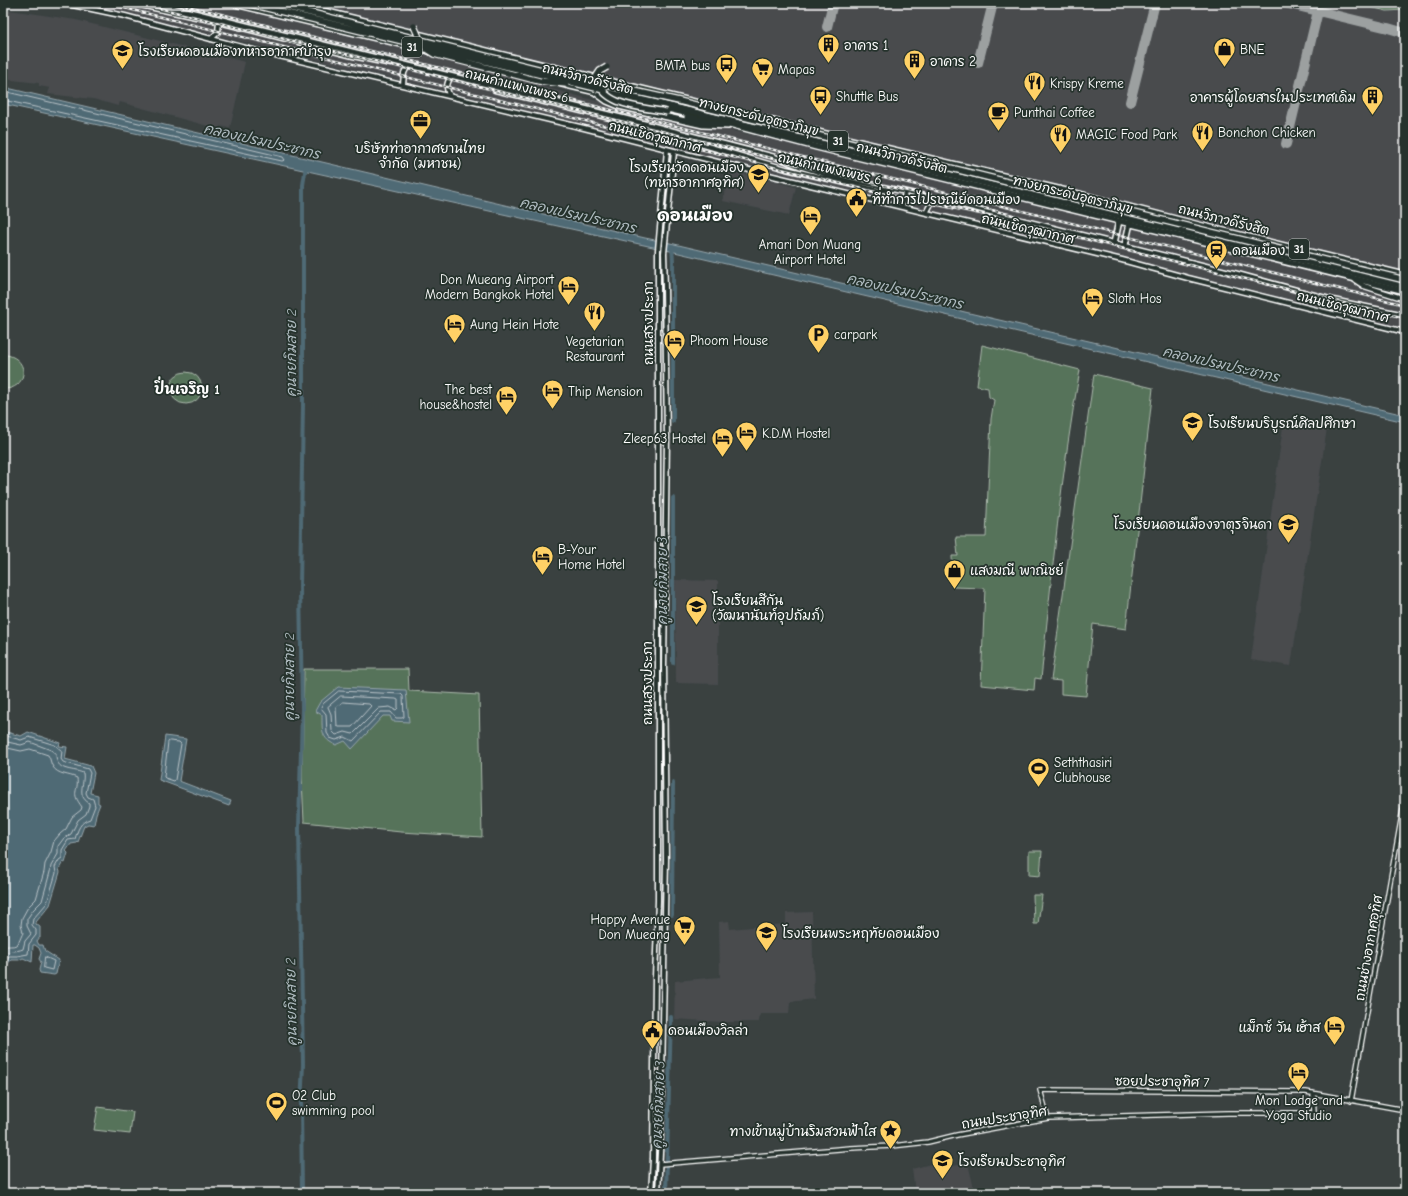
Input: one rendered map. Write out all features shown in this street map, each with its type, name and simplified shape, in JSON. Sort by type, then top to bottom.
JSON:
[{"type":"highway","name":"ถนนวิภาวดีรังสิต","points":[[231,3],[714,120],[816,147],[1405,291]]},
{"type":"highway","name":"ทางยกระดับอุตราภิมุข","points":[[246,3],[581,85],[703,113],[977,182],[1405,286]]},
{"type":"highway","name":"ทางยกระดับอุตราภิมุข","points":[[271,3],[562,75],[679,101],[1405,280]]},
{"type":"highway","name":"ถนนวิภาวดีรังสิต","points":[[292,3],[805,129],[1075,193],[1405,275]]},
{"type":"highway","points":[[414,26],[426,49],[434,54],[540,80],[581,85]]},
{"type":"highway","points":[[607,67],[600,71],[596,77],[601,89],[609,98],[616,101],[714,124],[729,125]]},
{"type":"highway","points":[[593,91],[607,101],[619,106],[703,125],[735,126]]},
{"type":"highway","points":[[1114,243],[1119,221]]},
{"type":"highway","points":[[1125,246],[1130,223]]},
{"type":"main road","name":"ถนนเชิดวุฒากาศ","points":[[63,3],[125,16],[584,128],[674,152],[926,214],[1118,259],[1405,332]]},
{"type":"main road","name":"ถนนกำแพงเพชร 6","points":[[131,3],[219,22],[353,56],[407,67],[618,120],[786,169],[880,191],[897,191]]},
{"type":"main road","name":"ถนนกำแพงเพชร 6","points":[[152,3],[623,118],[775,157],[832,176],[934,198],[1333,300],[1405,315]]},
{"type":"main road","points":[[211,38],[218,32],[219,22]]},
{"type":"main road","points":[[403,85],[404,73],[407,67]]},
{"type":"main road","points":[[450,78],[446,86],[450,96]]},
{"type":"main road","points":[[618,120],[623,118]]},
{"type":"main road","name":"ถนนสรงประภา","points":[[651,1193],[658,901],[658,250],[667,150]]},
{"type":"main road","name":"ถนนสรงประภา","points":[[658,1193],[662,1164],[666,859],[664,666],[667,438],[664,253],[674,152]]},
{"type":"main road","points":[[902,207],[905,192]]},
{"type":"main road","points":[[926,214],[934,198]]},
{"type":"main road","points":[[1354,279],[1364,286],[1405,299]]},
{"type":"main road","points":[[658,552],[666,552]]},
{"type":"street","name":"ถนนช่างอากาศอุทิศ","points":[[1351,1101],[1405,798]]},
{"type":"street","name":"ซอยประชาอุทิศ 7","points":[[1048,1118],[1040,1090],[1313,1093]]},
{"type":"street","name":"ถนนประชาอุทิศ","points":[[662,1164],[928,1142],[1048,1118],[1228,1113],[1314,1113],[1313,1093]]},
{"type":"street","points":[[1313,1093],[1405,1110]]},
{"type":"shaded area","points":[[71,3],[212,3],[400,48],[589,99],[797,145],[1405,296],[1405,328],[458,94],[119,12]]},
{"type":"shaded area","points":[[307,3],[1405,3],[1405,272],[1202,223]]},
{"type":"shaded area","name":"โรงเรียนดอนเมืองทหารอากาศบำรุง","points":[[3,9],[76,20],[245,62],[230,128],[220,126],[219,129],[120,102],[118,106],[93,99],[48,94],[50,88],[39,86],[39,83],[3,79]]},
{"type":"shaded area","name":"โรงเรียนวัดดอนเมือง (ทหารอากาศอุทิศ)","points":[[728,170],[796,187],[789,215],[723,201]]},
{"type":"shaded area","name":"โรงเรียนดอนเมืองจาตุรจินดา","points":[[1284,419],[1327,428],[1291,666],[1251,660]]},
{"type":"shaded area","name":"โรงเรียนสีกัน (วัฒนานันท์อุปถัมภ์)","points":[[675,580],[718,581],[718,684],[676,683]]},
{"type":"shaded area","name":"โรงเรียนพระหฤทัยดอนเมือง","points":[[812,912],[814,999],[790,1002],[789,1014],[760,1014],[759,1022],[721,1022],[674,1019],[675,981],[720,977],[719,922],[729,921],[730,929],[786,924],[786,913]]},
{"type":"shaded area","name":"โรงเรียนประชาอุทิศ","points":[[968,1163],[975,1193],[915,1193],[912,1169],[931,1164],[939,1169]]},
{"type":"green space","points":[[1353,3],[1405,3],[1405,10],[1387,11]]},
{"type":"green space","points":[[982,345],[1080,370],[1062,485],[1041,679],[1035,678],[1034,690],[981,685],[985,588],[953,587],[952,556],[958,556],[956,537],[986,537],[991,419],[994,400],[989,397],[988,388],[977,386]]},
{"type":"green space","points":[[7,355],[15,358],[20,363],[23,368],[23,374],[17,385],[11,388],[3,389],[3,356]]},
{"type":"green space","points":[[183,372],[189,372],[199,379],[202,388],[201,394],[195,401],[189,404],[183,404],[173,397],[170,391],[170,385],[177,375]]},
{"type":"green space","points":[[1094,374],[1153,388],[1126,629],[1093,624],[1086,696],[1061,694],[1061,681],[1051,680]]},
{"type":"green space","points":[[304,669],[408,669],[409,691],[479,695],[482,837],[401,832],[304,822],[302,778]]},
{"type":"green space","points":[[1029,851],[1042,851],[1040,876],[1029,875]]},
{"type":"green space","points":[[1033,895],[1042,895],[1038,924],[1034,924]]},
{"type":"green space","points":[[98,1107],[133,1112],[130,1134],[94,1130]]},
{"type":"water","points":[[3,87],[1405,415],[1405,422],[653,247],[3,104]]},
{"type":"water","points":[[338,687],[406,690],[409,722],[392,721],[390,716],[383,716],[352,749],[345,741],[336,745],[331,743],[327,740],[323,733],[322,715],[315,711],[320,702]]},
{"type":"water","points":[[3,731],[21,736],[28,732],[60,743],[59,746],[67,747],[65,759],[91,766],[94,773],[90,793],[98,795],[98,803],[100,804],[94,825],[88,824],[84,826],[78,842],[71,844],[66,851],[68,853],[65,863],[63,862],[59,869],[60,872],[50,905],[36,922],[36,924],[40,927],[40,937],[37,941],[39,945],[43,945],[45,951],[59,960],[56,974],[54,975],[40,973],[39,970],[41,962],[39,959],[41,953],[39,948],[35,945],[33,945],[32,962],[23,958],[19,960],[11,960],[3,969]]},
{"type":"water","points":[[165,736],[186,739],[179,781],[231,801],[229,806],[159,780]]},
{"type":"waterway","name":"คูนายกิมสาย 2","points":[[302,1193],[301,1104],[303,1065],[299,828],[302,709],[300,587],[303,405],[303,185],[306,166]]},
{"type":"waterway","name":"คูนายกิมสาย 3","points":[[672,246],[673,421]]},
{"type":"waterway","name":"คูนายกิมสาย 3","points":[[673,498],[673,663]]},
{"type":"waterway","name":"คูนายกิมสาย 3","points":[[672,915],[673,783]]},
{"type":"waterway","name":"คูนายกิมสาย 3","points":[[666,1193],[671,1017]]},
{"type":"taxiway","points":[[827,27],[833,3]]},
{"type":"taxiway","points":[[978,63],[993,3]]},
{"type":"taxiway","points":[[1130,102],[1155,3]]},
{"type":"taxiway","points":[[1285,3],[1405,33]]},
{"type":"taxiway","points":[[1286,144],[1318,11]]},
{"type":"railway","points":[[104,3],[871,191],[1019,222],[1405,318]]},
{"type":"railway","points":[[138,3],[873,183],[1013,215]]},
{"type":"railway","points":[[176,3],[1405,305]]},
{"type":"place","name":"อาคาร 1","points":[[828,64]]},
{"type":"place","name":"BNE","points":[[1225,68]]},
{"type":"place","name":"โรงเรียนดอนเมืองทหารอากาศบำรุง","points":[[123,70]]},
{"type":"place","name":"อาคาร 2","points":[[915,80]]},
{"type":"place","name":"BMTA bus","points":[[726,84]]},
{"type":"place","name":"Mapas","points":[[763,88]]},
{"type":"place","name":"Krispy Kreme","points":[[1035,102]]},
{"type":"place","name":"Shuttle Bus","points":[[821,116]]},
{"type":"place","name":"อาคารผู้โดยสารในประเทศเดิม","points":[[1372,116]]},
{"type":"place","name":"Punthai Coffee","points":[[999,132]]},
{"type":"place","name":"บริษัทท่าอากาศยานไทย จำกัด (มหาชน)","points":[[420,140]]},
{"type":"place","name":"Bonchon Chicken","points":[[1202,152]]},
{"type":"place","name":"MAGIC Food Park","points":[[1061,154]]},
{"type":"place","name":"โรงเรียนวัดดอนเมือง (ทหารอากาศอุทิศ)","points":[[759,194]]},
{"type":"place","name":"ที่ทำการไปรษณีย์ดอนเมือง","points":[[856,218]]},
{"type":"place","name":"Amari Don Muang Airport Hotel","points":[[810,236]]},
{"type":"place","name":"ดอนเมือง","points":[[1216,270]]},
{"type":"place","name":"Don Mueang Airport Modern Bangkok Hotel","points":[[569,306]]},
{"type":"place","name":"Sloth Hos","points":[[1092,318]]},
{"type":"place","name":"Vegetarian Restaurant","points":[[595,332]]},
{"type":"place","name":"Aung Hein Hote","points":[[454,344]]},
{"type":"place","name":"carpark","points":[[818,354]]},
{"type":"place","name":"Phoom House","points":[[675,360]]},
{"type":"place","name":"Thip Mension","points":[[553,410]]},
{"type":"place","name":"The best house&hostel","points":[[507,416]]},
{"type":"place","name":"โรงเรียนบริบูรณ์ศิลปศึกษา","points":[[1193,442]]},
{"type":"place","name":"K.D.M Hostel","points":[[746,452]]},
{"type":"place","name":"Zleep63 Hostel","points":[[722,458]]},
{"type":"place","name":"โรงเรียนดอนเมืองจาตุรจินดา","points":[[1288,544]]},
{"type":"place","name":"B-Your Home Hotel","points":[[542,576]]},
{"type":"place","name":"แสงมณี พาณิชย์","points":[[954,590]]},
{"type":"place","name":"โรงเรียนสีกัน (วัฒนานันท์อุปถัมภ์)","points":[[697,626]]},
{"type":"place","name":"Seththasiri Clubhouse","points":[[1039,788]]},
{"type":"place","name":"Happy Avenue Don Mueang","points":[[685,946]]},
{"type":"place","name":"โรงเรียนพระหฤทัยดอนเมือง","points":[[766,952]]},
{"type":"place","name":"แม็กซ์ วัน เฮ้าส","points":[[1335,1046]]},
{"type":"place","name":"ดอนเมืองวิลล่า","points":[[652,1050]]},
{"type":"place","name":"Mon Lodge and Yoga Studio","points":[[1299,1092]]},
{"type":"place","name":"O2 Club swimming pool","points":[[277,1122]]},
{"type":"place","name":"ทางเข้าหมู่บ้านริมสวนฟ้าใส","points":[[891,1150]]},
{"type":"place","name":"โรงเรียนประชาอุทิศ","points":[[943,1180]]},
{"type":"district","name":"ดอนเมือง","points":[[695,215]]},
{"type":"district","name":"ปิ่นเจริญ 1","points":[[187,389]]},
{"type":"water label","name":"คลองเปรมประชากร","points":[[262,141]]},
{"type":"water label","name":"คลองเปรมประชากร","points":[[578,215]]},
{"type":"water label","name":"คลองเปรมประชากร","points":[[905,291]]},
{"type":"water label","name":"คลองเปรมประชากร","points":[[1221,364]]}]
